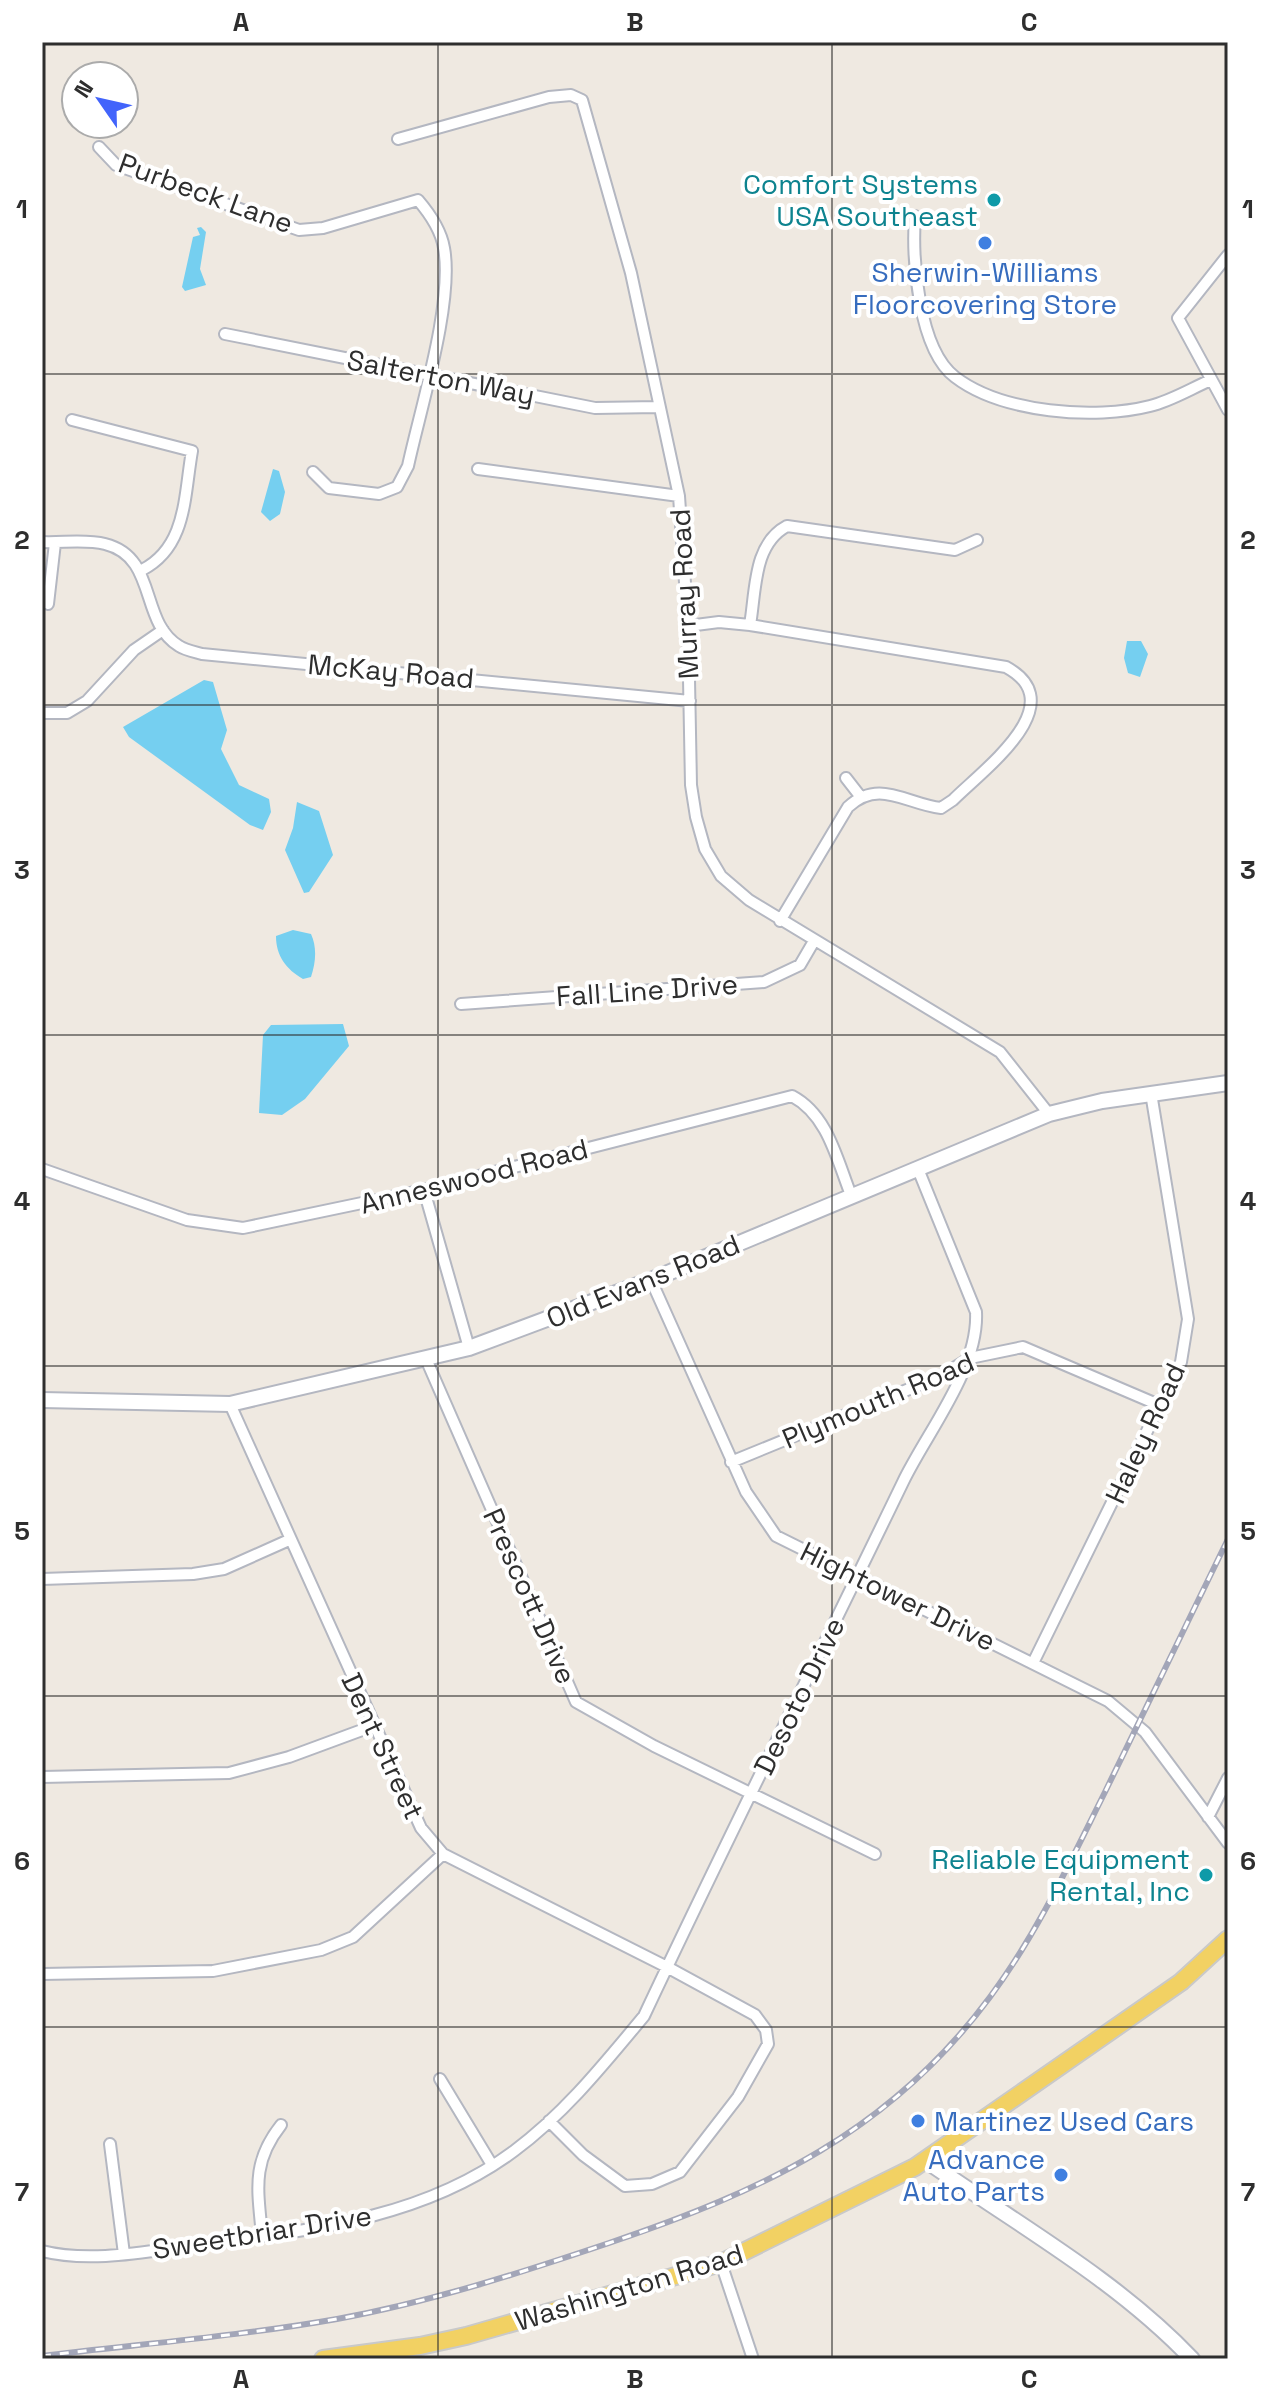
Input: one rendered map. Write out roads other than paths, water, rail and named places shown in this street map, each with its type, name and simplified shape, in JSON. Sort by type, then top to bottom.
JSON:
[{"type":"main road","name":"Washington Road","points":[[323,2359],[466,2336],[721,2263],[814,2220],[925,2160],[1181,1982],[1228,1939]]},
{"type":"street","name":"Murray Road","points":[[398,139],[549,97],[571,95],[582,100],[631,273],[679,496],[688,626],[691,785],[705,849],[721,876],[780,921],[1000,1052],[1049,1114]]},
{"type":"street","name":"Purbeck Lane","points":[[99,147],[116,165],[299,230],[323,228],[418,200],[432,217],[444,249],[443,310],[428,375]]},
{"type":"street","points":[[915,216],[916,268],[924,315],[934,350],[954,377],[995,397],[1051,411],[1101,413],[1151,406],[1211,380]]},
{"type":"street","points":[[1228,255],[1178,318],[1228,410]]},
{"type":"street","name":"Salterton Way","points":[[225,334],[595,408],[658,407]]},
{"type":"street","points":[[313,472],[329,488],[379,494],[397,487],[408,466],[428,375]]},
{"type":"street","points":[[72,420],[192,451],[177,539],[161,561],[142,570]]},
{"type":"street","points":[[478,469],[679,496]]},
{"type":"street","points":[[750,625],[763,546],[773,533],[787,526],[955,550],[977,540]]},
{"type":"street","points":[[42,542],[106,544],[142,570],[163,630],[134,650],[87,701],[67,713],[42,713]]},
{"type":"street","points":[[48,604],[55,543]]},
{"type":"street","points":[[688,626],[719,622],[750,625],[1006,667],[1019,675],[1031,694],[1033,705],[1022,729],[953,800],[941,808],[889,793],[874,791],[860,796],[848,807],[780,921]]},
{"type":"street","name":"McKay Road","points":[[163,630],[178,646],[202,654],[690,701]]},
{"type":"street","points":[[846,778],[860,796]]},
{"type":"street","name":"Fall Line Drive","points":[[461,1004],[764,982],[800,965],[814,941]]},
{"type":"street","name":"Old Evans Road","points":[[42,1400],[230,1404],[469,1348],[651,1280],[1049,1114],[1151,1093],[1228,1083]]},
{"type":"street","name":"Haley Road","points":[[1033,1663],[1181,1362],[1188,1319],[1151,1093]]},
{"type":"street","name":"Anneswood Road","points":[[42,1169],[187,1220],[243,1228],[424,1190],[792,1096],[809,1105],[824,1129],[851,1195]]},
{"type":"street","name":"Desoto Drive","points":[[667,1967],[905,1477],[970,1358],[977,1330],[976,1312],[918,1169]]},
{"type":"street","points":[[424,1190],[469,1348]]},
{"type":"street","name":"Hightower Drive","points":[[651,1280],[731,1462],[746,1492],[776,1536],[1089,1690],[1128,1716],[1145,1732],[1228,1843]]},
{"type":"street","name":"Plymouth Road","points":[[731,1462],[941,1376],[970,1358],[1023,1347],[1159,1405]]},
{"type":"street","name":"Prescott Drive","points":[[426,1359],[576,1702],[600,1718],[875,1854]]},
{"type":"street","name":"Dent Street","points":[[230,1404],[421,1828],[443,1854],[667,1967],[755,2015],[766,2030],[768,2044],[760,2061],[711,2136],[680,2172],[652,2184],[625,2186],[583,2155],[549,2121]]},
{"type":"street","points":[[42,1579],[193,1574],[224,1569],[289,1540]]},
{"type":"street","points":[[42,1777],[229,1773],[289,1757],[373,1726]]},
{"type":"street","points":[[1208,1817],[1228,1778]]},
{"type":"street","points":[[42,1974],[213,1971],[321,1950],[353,1937],[443,1854]]},
{"type":"street","name":"Sweetbriar Drive","points":[[42,2251],[56,2255],[124,2254],[336,2226],[408,2205],[492,2165],[549,2121],[596,2075],[644,2016],[667,1967]]},
{"type":"street","points":[[440,2079],[492,2165]]},
{"type":"street","points":[[262,2236],[258,2170],[263,2148],[281,2125]]},
{"type":"street","points":[[110,2144],[124,2254]]},
{"type":"street","points":[[925,2160],[1117,2293],[1164,2330],[1192,2359]]},
{"type":"street","points":[[721,2263],[753,2359]]},
{"type":"water","points":[[201,227],[206,232],[200,269],[206,285],[185,291],[182,287],[193,237],[200,235],[197,228]]},
{"type":"water","points":[[273,469],[279,471],[285,492],[280,514],[270,521],[261,512]]},
{"type":"water","points":[[1127,641],[1141,641],[1148,654],[1140,677],[1128,673],[1124,658]]},
{"type":"water","points":[[204,680],[213,682],[227,730],[221,749],[239,785],[269,799],[271,812],[263,830],[250,825],[129,737],[123,727]]},
{"type":"water","points":[[297,802],[319,811],[333,855],[309,892],[304,893],[285,850],[293,828]]},
{"type":"water","points":[[293,930],[311,934],[313,939],[315,955],[311,977],[303,979],[297,975],[280,956],[276,936]]},
{"type":"water","points":[[343,1024],[349,1046],[305,1099],[282,1115],[259,1113],[263,1035],[271,1025]]},
{"type":"railway","points":[[42,2356],[300,2325],[372,2312],[474,2286],[609,2243],[719,2202],[820,2151],[866,2120],[910,2085],[951,2044],[990,1997],[1023,1948],[1079,1845],[1228,1539]]},
{"type":"place","name":"Comfort Systems USA Southeast","points":[[994,200]]},
{"type":"place","name":"Sherwin-Williams Floorcovering Store","points":[[985,243]]},
{"type":"place","name":"Reliable Equipment Rental, Inc","points":[[1206,1875]]},
{"type":"place","name":"Martinez Used Cars","points":[[918,2121]]},
{"type":"place","name":"Advance Auto Parts","points":[[1061,2175]]}]
